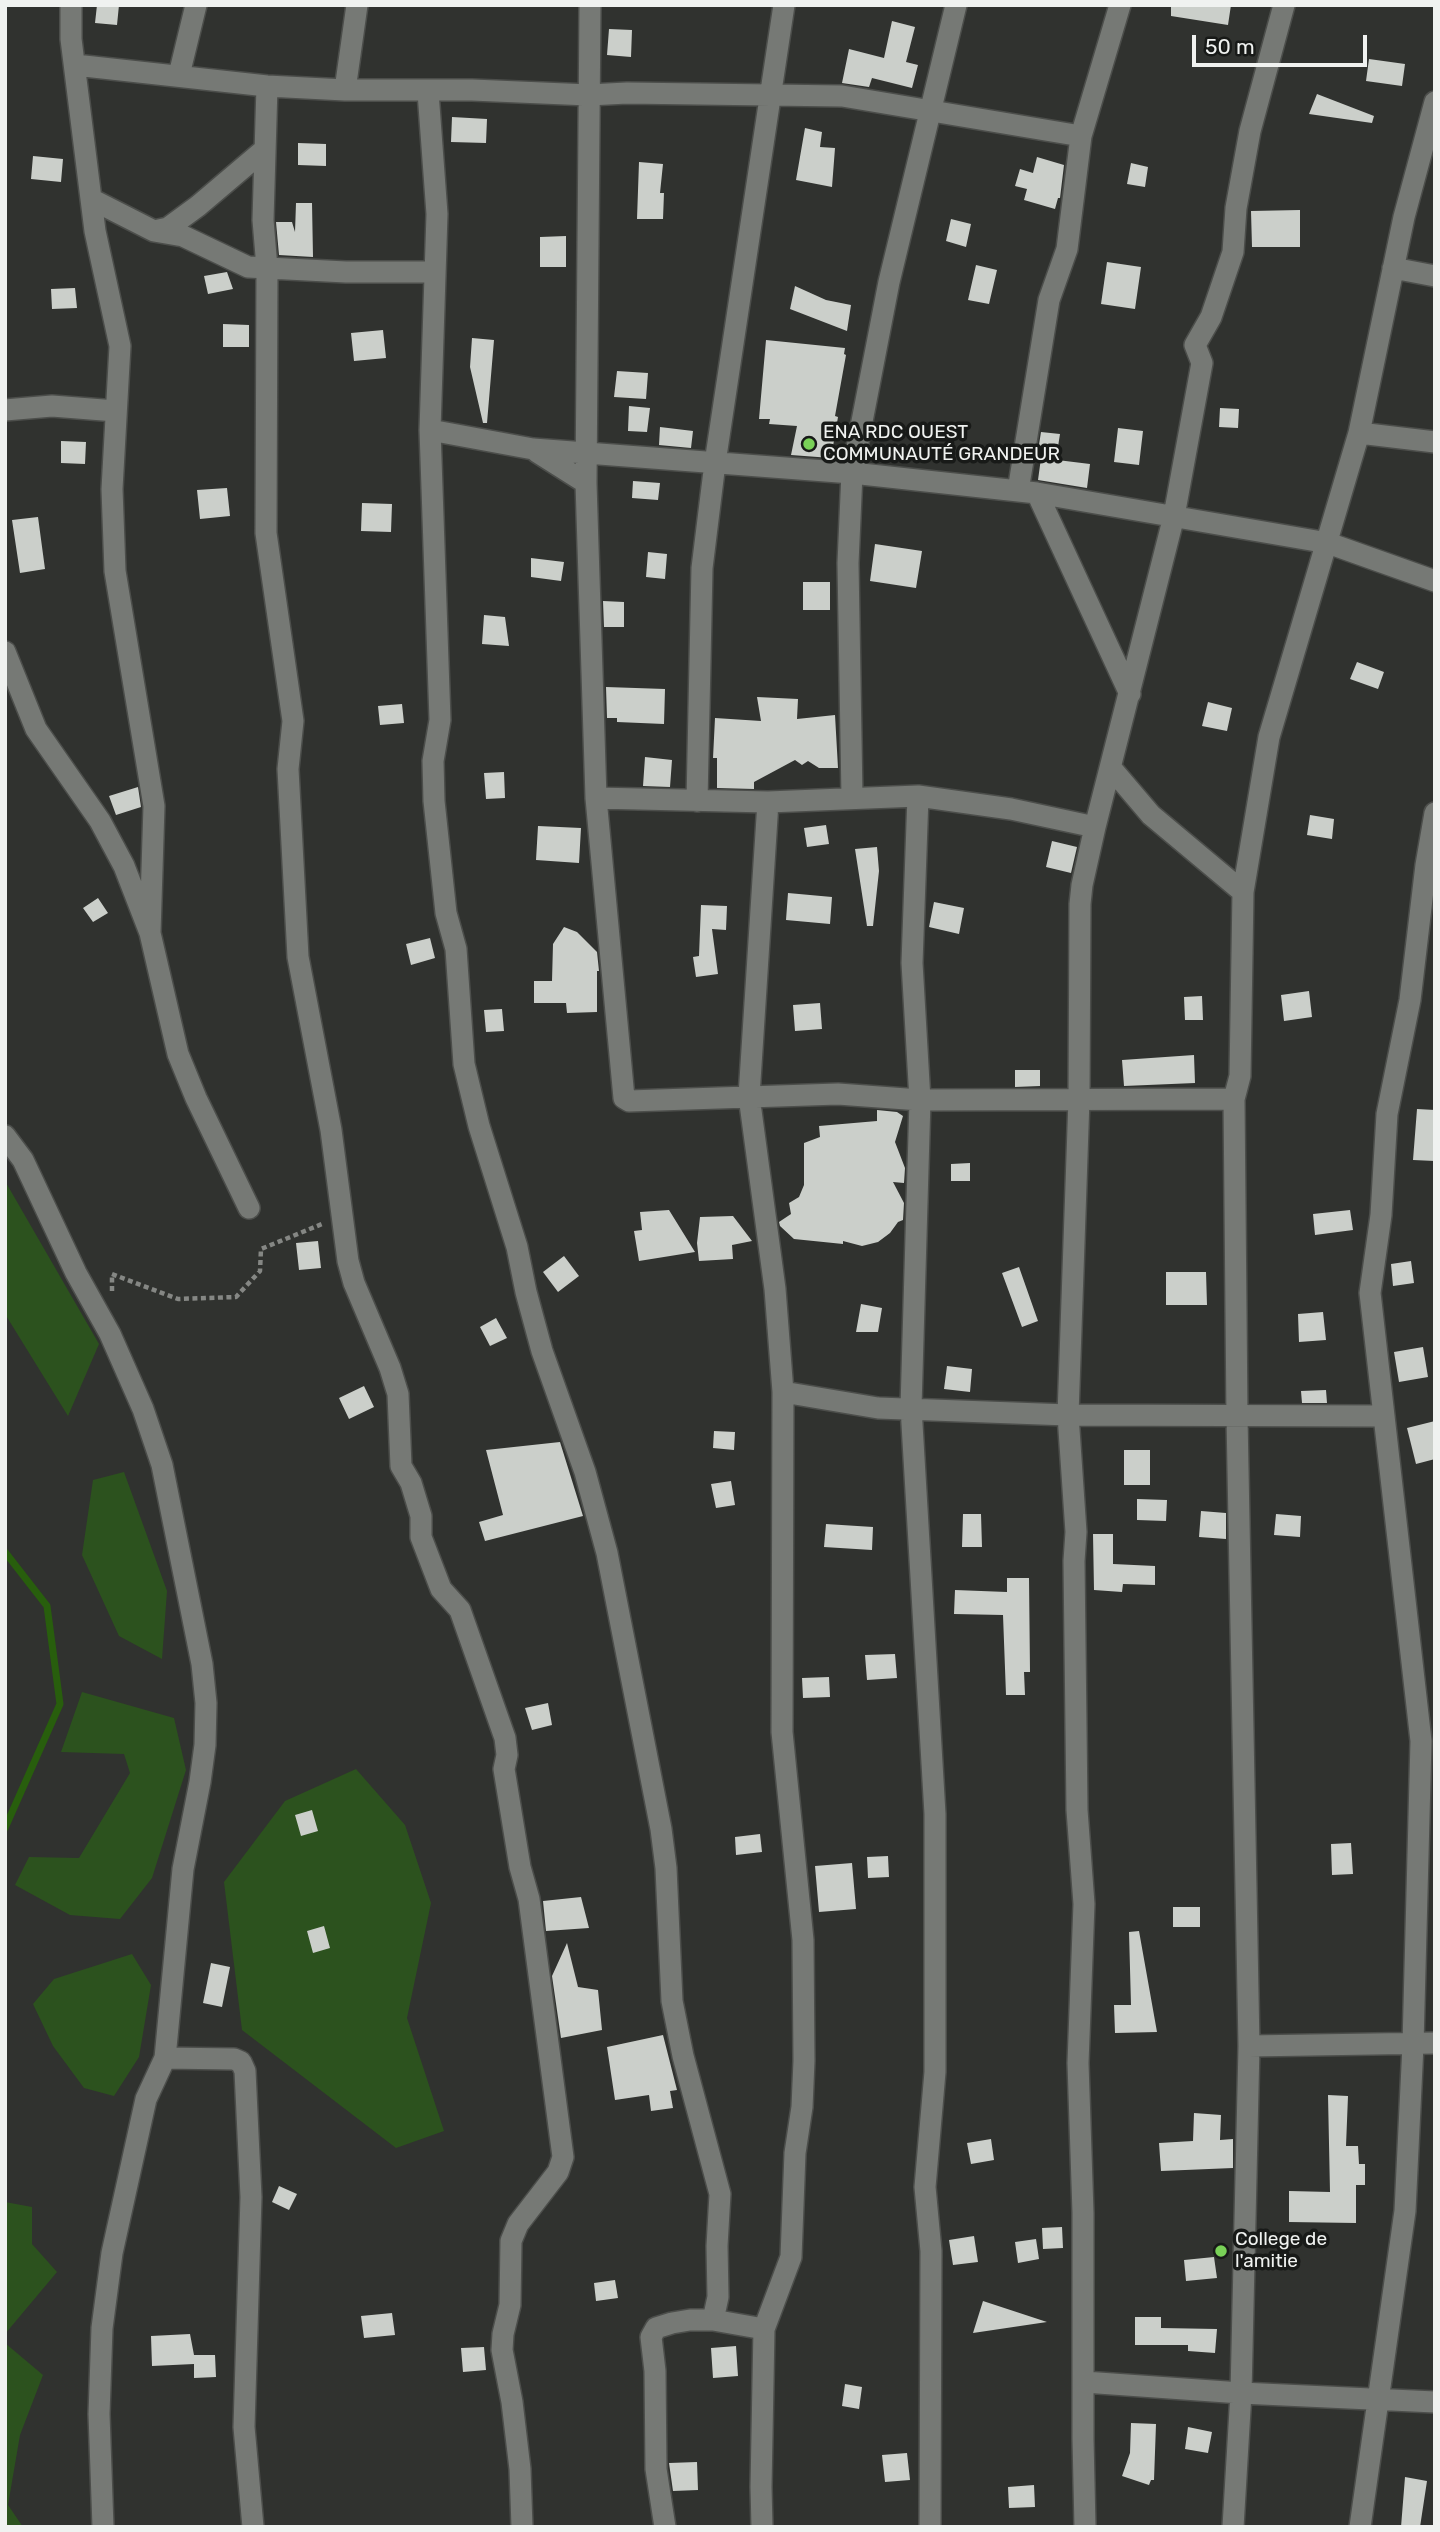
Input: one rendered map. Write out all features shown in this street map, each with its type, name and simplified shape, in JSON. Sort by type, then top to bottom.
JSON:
[{"type":"street","points":[[71,5],[71,39],[95,231],[120,346],[112,489],[115,571],[154,806],[150,933]]},
{"type":"street","points":[[179,75],[196,5]]},
{"type":"street","points":[[345,90],[357,5]]},
{"type":"street","points":[[590,5],[586,483],[596,798],[622,1091],[625,1098],[629,1101],[838,1094],[920,1100],[1234,1099]]},
{"type":"street","points":[[697,801],[702,568],[715,463],[784,5]]},
{"type":"street","points":[[852,797],[848,563],[852,473],[889,282],[956,5]]},
{"type":"street","points":[[1120,5],[1081,136],[1068,249],[1049,300],[1027,492],[1130,694]]},
{"type":"street","points":[[1085,2527],[1078,2063],[1084,1903],[1077,1810],[1073,1561],[1076,1532],[1068,1415],[1079,1098],[1080,904],[1095,827],[1174,516],[1202,363],[1195,345],[1211,317],[1233,252],[1236,208],[1250,131],[1284,5]]},
{"type":"street","points":[[75,65],[267,86],[345,90],[842,96],[1081,136]]},
{"type":"street","points":[[267,86],[263,220],[267,268],[266,533],[293,721],[288,769],[296,944],[331,1130],[354,1283],[390,1368],[398,1394],[401,1466],[411,1483],[421,1516],[421,1537],[441,1590],[460,1610],[505,1738],[507,1755],[504,1769],[530,1913],[563,2157],[558,2172],[518,2224],[511,2241],[510,2305],[502,2350],[512,2402],[520,2469],[522,2527]]},
{"type":"street","points":[[428,92],[437,214],[430,430],[440,720],[433,761],[434,801],[446,913],[456,949],[464,1064],[517,1247],[542,1351],[585,1472],[607,1553],[655,1793],[666,1868],[673,2001],[683,2056],[720,2194],[716,2246],[718,2297],[713,2320]]},
{"type":"street","points":[[1233,2527],[1241,2393],[1249,2046],[1234,1099],[1240,1076],[1243,892],[1269,737],[1359,433],[1393,268],[1435,102]]},
{"type":"street","points":[[154,231],[168,228],[198,206],[264,150]]},
{"type":"street","points":[[91,199],[154,231],[183,236],[248,267],[346,272],[435,272]]},
{"type":"street","points":[[1393,268],[1435,276]]},
{"type":"street","points":[[5,410],[52,406],[116,411]]},
{"type":"street","points":[[430,430],[533,449],[587,455],[852,473],[1027,492],[1328,543],[1435,581]]},
{"type":"street","points":[[1359,433],[1435,442]]},
{"type":"street","points":[[533,449],[586,483]]},
{"type":"street","points":[[1413,573],[1435,567]]},
{"type":"street","points":[[5,652],[36,729],[100,821],[124,866],[150,933],[178,1054],[249,1208]]},
{"type":"street","points":[[1111,768],[1151,815],[1243,892]]},
{"type":"street","points":[[596,798],[768,802],[918,796],[1011,809],[1095,827]]},
{"type":"street","points":[[918,796],[912,963],[920,1100],[911,1407],[935,1814],[935,2072],[925,2187],[931,2251],[930,2527]]},
{"type":"street","points":[[762,2527],[764,2329],[791,2257],[795,2153],[802,2108],[804,2061],[803,1940],[782,1732],[783,1392],[775,1289],[749,1096],[768,802]]},
{"type":"street","points":[[1360,2527],[1405,2211],[1428,1740],[1382,1416],[1370,1293],[1381,1215],[1387,1114],[1410,1000],[1435,813]]},
{"type":"street","points":[[5,1136],[29,1172],[76,1273],[110,1334],[143,1409],[162,1465],[202,1664],[206,1703],[205,1745],[183,1869],[165,2058],[146,2099],[112,2253],[104,2315],[99,2363],[103,2527]]},
{"type":"street","points":[[783,1392],[878,1408],[911,1407],[1068,1415],[1382,1416]]},
{"type":"street","points":[[1249,2046],[1435,2043]]},
{"type":"street","points":[[165,2058],[234,2059],[241,2062],[245,2071],[251,2197],[244,2427],[253,2527]]},
{"type":"street","points":[[665,2527],[656,2469],[655,2371],[651,2337],[656,2329],[690,2320],[713,2320],[764,2329]]},
{"type":"street","points":[[1084,2382],[1435,2402]]},
{"type":"path","points":[[111,1298],[112,1274],[178,1299],[236,1297],[260,1271],[261,1249],[343,1216]]},
{"type":"green space","points":[[5,1181],[99,1344],[68,1416],[5,1314]]},
{"type":"green space","points":[[124,1472],[167,1591],[162,1659],[119,1636],[82,1555],[93,1480]]},
{"type":"green space","points":[[82,1692],[174,1718],[186,1770],[152,1878],[120,1919],[70,1915],[15,1885],[29,1857],[79,1858],[130,1773],[124,1754],[61,1752]]},
{"type":"green space","points":[[356,1769],[405,1825],[431,1903],[407,2018],[444,2131],[396,2148],[242,2030],[224,1882],[285,1801]]},
{"type":"green space","points":[[132,1954],[151,1985],[139,2057],[114,2096],[84,2088],[53,2046],[33,2004],[54,1979]]},
{"type":"green space","points":[[5,2202],[32,2207],[32,2244],[57,2272],[5,2334]]},
{"type":"green space","points":[[5,2343],[43,2375],[20,2435],[8,2505],[23,2527],[5,2527]]},
{"type":"building","points":[[97,5],[119,5],[117,25],[95,23]]},
{"type":"building","points":[[1171,5],[1231,5],[1228,25],[1171,16]]},
{"type":"building","points":[[892,21],[915,27],[906,62],[918,65],[912,88],[872,78],[869,87],[842,83],[849,49],[884,58]]},
{"type":"building","points":[[609,29],[632,30],[631,57],[607,55]]},
{"type":"building","points":[[1369,59],[1405,64],[1402,86],[1366,81]]},
{"type":"building","points":[[1317,94],[1374,116],[1372,123],[1309,114]]},
{"type":"building","points":[[452,117],[487,119],[486,143],[451,142]]},
{"type":"building","points":[[805,128],[822,132],[820,147],[835,148],[832,187],[796,180]]},
{"type":"building","points":[[298,143],[326,144],[326,166],[298,165]]},
{"type":"building","points":[[33,156],[63,159],[61,182],[31,179]]},
{"type":"building","points":[[1037,157],[1064,165],[1060,198],[1055,209],[1024,200],[1027,189],[1015,186],[1020,169],[1033,173]]},
{"type":"building","points":[[639,162],[663,164],[660,193],[664,193],[663,219],[637,219]]},
{"type":"building","points":[[1131,163],[1148,167],[1145,187],[1127,184]]},
{"type":"building","points":[[296,203],[312,203],[313,257],[279,255],[276,222],[292,222],[295,232]]},
{"type":"building","points":[[1300,210],[1300,247],[1252,247],[1251,211]]},
{"type":"building","points":[[951,219],[971,224],[966,247],[946,241]]},
{"type":"building","points":[[566,236],[566,267],[540,267],[540,237]]},
{"type":"building","points":[[1107,262],[1141,267],[1135,309],[1101,304]]},
{"type":"building","points":[[976,265],[997,270],[989,304],[968,300]]},
{"type":"building","points":[[227,272],[233,289],[208,294],[204,276]]},
{"type":"building","points":[[795,286],[826,300],[851,305],[847,331],[790,309]]},
{"type":"building","points":[[75,288],[77,308],[52,309],[51,289]]},
{"type":"building","points":[[223,324],[249,325],[249,347],[223,347]]},
{"type":"building","points":[[383,330],[386,358],[354,361],[351,333]]},
{"type":"building","points":[[472,338],[494,340],[487,423],[483,423],[470,367]]},
{"type":"building","points":[[766,340],[845,348],[831,458],[791,455],[797,426],[769,424],[770,419],[759,419]]},
{"type":"building","points":[[617,371],[648,373],[646,399],[614,397]]},
{"type":"building","points":[[629,406],[650,408],[647,432],[628,431]]},
{"type":"building","points":[[1220,408],[1239,409],[1238,428],[1219,427]]},
{"type":"building","points":[[660,427],[693,431],[691,448],[659,445]]},
{"type":"building","points":[[1118,428],[1143,431],[1139,465],[1114,462]]},
{"type":"building","points":[[1041,432],[1060,434],[1057,453],[1038,451]]},
{"type":"building","points":[[61,441],[86,442],[85,464],[61,463]]},
{"type":"building","points":[[1041,458],[1090,464],[1087,488],[1038,480]]},
{"type":"building","points":[[633,481],[660,483],[658,500],[632,498]]},
{"type":"building","points":[[227,488],[230,516],[200,519],[197,490]]},
{"type":"building","points":[[362,503],[392,504],[391,532],[361,531]]},
{"type":"building","points":[[38,517],[45,569],[20,573],[12,520]]},
{"type":"building","points":[[875,544],[922,551],[916,588],[870,581]]},
{"type":"building","points":[[648,552],[667,554],[665,579],[646,577]]},
{"type":"building","points":[[531,558],[564,562],[561,581],[531,577]]},
{"type":"building","points":[[803,582],[830,582],[830,610],[803,610]]},
{"type":"building","points":[[603,601],[624,602],[624,627],[604,627]]},
{"type":"building","points":[[484,615],[505,617],[509,646],[482,644]]},
{"type":"building","points":[[1357,662],[1384,672],[1378,689],[1350,679]]},
{"type":"building","points":[[606,687],[665,689],[664,724],[617,722],[617,718],[607,718]]},
{"type":"building","points":[[757,697],[798,699],[797,719],[835,715],[838,768],[819,768],[808,761],[802,765],[795,760],[754,782],[754,789],[717,788],[717,758],[713,758],[715,718],[761,721]]},
{"type":"building","points":[[1208,702],[1232,708],[1227,731],[1202,726]]},
{"type":"building","points":[[402,704],[404,723],[380,725],[378,706]]},
{"type":"building","points":[[645,757],[672,760],[670,787],[643,786]]},
{"type":"building","points":[[504,772],[505,798],[486,799],[484,773]]},
{"type":"building","points":[[138,787],[141,807],[116,815],[109,796]]},
{"type":"building","points":[[1310,815],[1334,819],[1332,839],[1307,835]]},
{"type":"building","points":[[826,825],[829,844],[807,847],[804,828]]},
{"type":"building","points":[[538,826],[581,828],[579,863],[536,860]]},
{"type":"building","points":[[1052,841],[1077,847],[1071,873],[1046,867]]},
{"type":"building","points":[[877,847],[879,871],[873,926],[867,926],[855,849]]},
{"type":"building","points":[[788,893],[832,897],[830,924],[786,920]]},
{"type":"building","points":[[98,898],[108,913],[93,922],[83,908]]},
{"type":"building","points":[[934,902],[964,908],[959,934],[929,927]]},
{"type":"building","points":[[701,905],[727,906],[726,930],[712,929],[718,974],[696,977],[693,957],[699,956]]},
{"type":"building","points":[[564,927],[577,932],[597,952],[597,1012],[567,1013],[566,1003],[534,1003],[534,981],[552,981],[553,944]]},
{"type":"building","points":[[430,938],[435,958],[411,965],[406,944]]},
{"type":"building","points":[[1309,991],[1312,1017],[1284,1021],[1281,995]]},
{"type":"building","points":[[1202,996],[1203,1020],[1185,1020],[1184,997]]},
{"type":"building","points":[[820,1003],[822,1029],[795,1031],[793,1005]]},
{"type":"building","points":[[502,1009],[504,1031],[486,1032],[484,1010]]},
{"type":"building","points":[[1194,1055],[1195,1083],[1124,1086],[1122,1060]]},
{"type":"building","points":[[1015,1070],[1040,1070],[1040,1086],[1015,1087]]},
{"type":"building","points":[[1417,1109],[1435,1110],[1435,1161],[1413,1160]]},
{"type":"building","points":[[877,1110],[897,1112],[903,1116],[895,1142],[905,1168],[904,1183],[893,1182],[904,1203],[903,1220],[878,1242],[862,1246],[843,1241],[843,1244],[794,1239],[779,1222],[791,1214],[789,1203],[799,1197],[804,1185],[804,1143],[820,1137],[819,1126],[877,1121]]},
{"type":"building","points":[[970,1163],[970,1181],[951,1181],[951,1164]]},
{"type":"building","points":[[669,1210],[695,1252],[639,1261],[634,1231],[642,1230],[640,1212]]},
{"type":"building","points":[[1350,1210],[1353,1230],[1315,1235],[1313,1214]]},
{"type":"building","points":[[733,1216],[752,1241],[732,1245],[733,1259],[699,1261],[697,1243],[700,1217]]},
{"type":"building","points":[[318,1241],[321,1268],[299,1270],[296,1243]]},
{"type":"building","points":[[564,1256],[579,1276],[558,1292],[543,1272]]},
{"type":"building","points":[[1411,1261],[1414,1283],[1393,1286],[1391,1264]]},
{"type":"building","points":[[1019,1267],[1038,1321],[1022,1327],[1002,1273]]},
{"type":"building","points":[[1166,1272],[1206,1272],[1207,1305],[1166,1305]]},
{"type":"building","points":[[861,1304],[882,1308],[878,1332],[856,1332]]},
{"type":"building","points":[[1323,1312],[1326,1340],[1299,1342],[1298,1314]]},
{"type":"building","points":[[496,1318],[507,1338],[490,1346],[480,1327]]},
{"type":"building","points":[[1423,1347],[1428,1377],[1399,1382],[1394,1352]]},
{"type":"building","points":[[947,1366],[972,1369],[970,1392],[944,1389]]},
{"type":"building","points":[[364,1386],[374,1407],[349,1419],[339,1398]]},
{"type":"building","points":[[1326,1390],[1327,1403],[1302,1403],[1301,1391]]},
{"type":"building","points":[[1435,1421],[1435,1459],[1416,1464],[1407,1428]]},
{"type":"building","points":[[714,1431],[735,1432],[734,1450],[713,1448]]},
{"type":"building","points":[[560,1442],[583,1516],[485,1541],[479,1522],[503,1515],[486,1450]]},
{"type":"building","points":[[1124,1450],[1150,1450],[1150,1485],[1124,1485]]},
{"type":"building","points":[[731,1481],[735,1505],[716,1508],[711,1484]]},
{"type":"building","points":[[1137,1499],[1167,1500],[1166,1521],[1137,1520]]},
{"type":"building","points":[[1201,1511],[1226,1513],[1226,1539],[1199,1537]]},
{"type":"building","points":[[963,1514],[981,1514],[982,1547],[962,1547]]},
{"type":"building","points":[[1276,1514],[1301,1516],[1300,1537],[1274,1535]]},
{"type":"building","points":[[826,1524],[873,1527],[872,1550],[824,1547]]},
{"type":"building","points":[[1093,1534],[1113,1534],[1113,1564],[1155,1566],[1155,1585],[1123,1584],[1122,1592],[1094,1590]]},
{"type":"building","points":[[1007,1578],[1029,1578],[1030,1672],[1024,1672],[1025,1695],[1006,1695],[1003,1615],[954,1614],[955,1590],[1007,1592]]},
{"type":"building","points":[[895,1654],[897,1678],[867,1680],[865,1655]]},
{"type":"building","points":[[829,1677],[830,1697],[803,1698],[802,1678]]},
{"type":"building","points":[[548,1703],[552,1725],[532,1730],[525,1708]]},
{"type":"building","points":[[312,1810],[318,1831],[301,1836],[295,1815]]},
{"type":"building","points":[[760,1834],[762,1852],[736,1855],[735,1837]]},
{"type":"building","points":[[1351,1843],[1353,1874],[1332,1875],[1331,1844]]},
{"type":"building","points":[[888,1856],[889,1877],[868,1878],[867,1857]]},
{"type":"building","points":[[852,1863],[856,1909],[819,1912],[815,1866]]},
{"type":"building","points":[[581,1897],[589,1928],[546,1931],[543,1901]]},
{"type":"building","points":[[1173,1907],[1200,1907],[1200,1927],[1173,1927]]},
{"type":"building","points":[[324,1926],[330,1948],[313,1953],[307,1931]]},
{"type":"building","points":[[1139,1931],[1157,2032],[1115,2033],[1114,2005],[1131,2005],[1129,1932]]},
{"type":"building","points":[[567,1943],[578,1987],[598,1990],[602,2030],[561,2038],[552,1976]]},
{"type":"building","points":[[211,1963],[230,1967],[222,2007],[203,2003]]},
{"type":"building","points":[[663,2035],[677,2090],[670,2091],[673,2108],[651,2111],[649,2095],[615,2100],[607,2047]]},
{"type":"building","points":[[1328,2095],[1348,2096],[1346,2146],[1358,2146],[1359,2164],[1365,2164],[1365,2185],[1356,2185],[1356,2223],[1289,2222],[1289,2191],[1330,2192]]},
{"type":"building","points":[[1194,2113],[1221,2115],[1220,2140],[1233,2139],[1233,2168],[1161,2171],[1159,2143],[1193,2141]]},
{"type":"building","points":[[991,2139],[994,2160],[971,2164],[967,2143]]},
{"type":"building","points":[[279,2186],[297,2194],[289,2210],[272,2202]]},
{"type":"building","points":[[1062,2227],[1063,2248],[1043,2249],[1042,2228]]},
{"type":"building","points":[[974,2236],[978,2262],[953,2265],[949,2240]]},
{"type":"building","points":[[1036,2239],[1039,2259],[1018,2263],[1015,2242]]},
{"type":"building","points":[[1214,2257],[1217,2278],[1186,2281],[1184,2260]]},
{"type":"building","points":[[615,2280],[618,2298],[596,2301],[594,2283]]},
{"type":"building","points":[[983,2301],[1047,2322],[973,2333]]},
{"type":"building","points":[[392,2313],[395,2335],[364,2338],[361,2316]]},
{"type":"building","points":[[1135,2317],[1161,2317],[1161,2328],[1217,2329],[1215,2353],[1188,2351],[1188,2345],[1135,2345]]},
{"type":"building","points":[[190,2334],[194,2355],[215,2355],[216,2377],[194,2378],[194,2364],[152,2366],[151,2336]]},
{"type":"building","points":[[736,2346],[738,2376],[713,2378],[711,2348]]},
{"type":"building","points":[[484,2347],[486,2370],[463,2372],[461,2348]]},
{"type":"building","points":[[845,2384],[862,2387],[859,2409],[842,2406]]},
{"type":"building","points":[[1131,2423],[1156,2424],[1154,2480],[1151,2480],[1149,2485],[1122,2476],[1130,2453]]},
{"type":"building","points":[[1188,2427],[1212,2432],[1208,2453],[1185,2449]]},
{"type":"building","points":[[907,2453],[910,2480],[885,2482],[882,2455]]},
{"type":"building","points":[[697,2462],[698,2490],[673,2491],[669,2463]]},
{"type":"building","points":[[1405,2477],[1427,2481],[1420,2527],[1401,2527]]},
{"type":"building","points":[[1034,2485],[1035,2507],[1009,2508],[1008,2487]]},
{"type":"waterway","points":[[5,1552],[47,1606],[60,1704],[5,1828]]},
{"type":"place","name":"ENA RDC OUEST COMMUNAUTÉ GRANDEUR","points":[[809,444]]},
{"type":"place","name":"College de l'amitie","points":[[1221,2251]]}]
